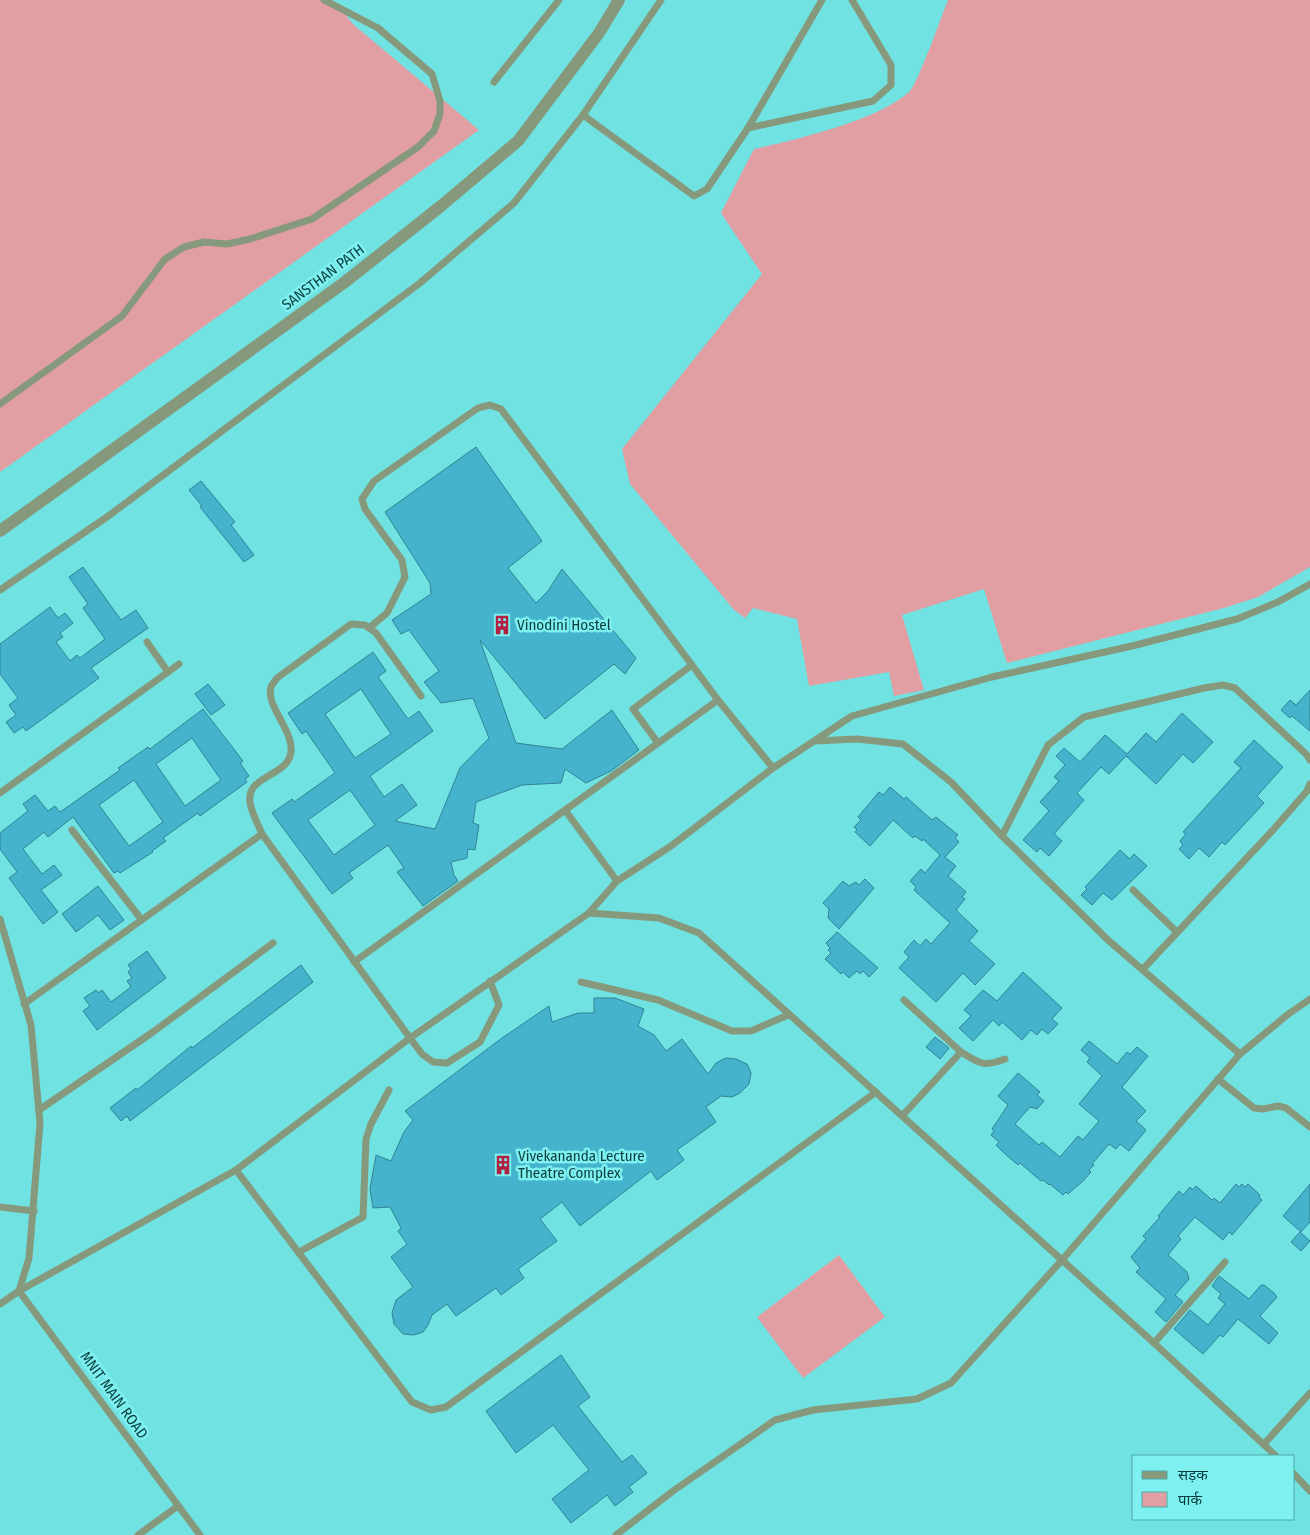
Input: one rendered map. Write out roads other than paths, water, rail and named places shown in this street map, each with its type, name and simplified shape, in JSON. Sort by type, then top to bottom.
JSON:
[{"type":"street","name":"SANSTHAN PATH","points":[[0,531],[345,282],[441,206],[518,141],[599,33],[619,0]]},
{"type":"lane","points":[[0,404],[122,316],[165,260],[184,247],[204,242],[227,244],[250,239],[312,219],[418,147],[434,131],[440,114],[440,101],[432,74],[378,28],[324,0]]},
{"type":"lane","points":[[494,82],[559,0]]},
{"type":"lane","points":[[0,590],[107,518],[420,283],[514,203],[583,115],[661,0]]},
{"type":"lane","points":[[583,115],[694,196],[707,189],[748,128],[822,0]]},
{"type":"lane","points":[[748,128],[873,101],[891,85],[891,65],[852,0]]},
{"type":"lane","points":[[369,628],[387,613],[405,577],[402,560],[365,509],[362,499],[366,490],[374,481],[478,408],[490,405],[501,409],[718,700],[773,768]]},
{"type":"lane","points":[[0,1304],[19,1291],[236,1170],[410,1038],[589,913],[617,881],[671,846],[773,768],[852,716],[992,677],[1132,646],[1237,619],[1278,602],[1310,584]]},
{"type":"lane","points":[[420,696],[376,633],[365,625],[352,624],[277,678],[271,688],[271,696],[290,739],[291,754],[282,768],[254,786],[249,795],[250,804],[262,834],[422,1054],[433,1062],[447,1063],[480,1042],[499,1005],[490,981]]},
{"type":"lane","points":[[147,642],[168,672]]},
{"type":"lane","points":[[0,793],[179,664]]},
{"type":"lane","points":[[658,743],[633,709],[692,665]]},
{"type":"lane","points":[[1002,836],[1048,745],[1084,717],[1150,700],[1223,685],[1235,688],[1306,754],[1310,760]]},
{"type":"lane","points":[[354,962],[718,700]]},
{"type":"lane","points":[[815,740],[858,739],[903,744],[951,782],[1002,836],[1108,940],[1240,1054]]},
{"type":"lane","points":[[1142,969],[1273,830],[1307,791],[1310,784]]},
{"type":"lane","points":[[565,810],[617,881]]},
{"type":"lane","points":[[72,830],[141,919]]},
{"type":"lane","points":[[24,1004],[262,834]]},
{"type":"lane","points":[[1133,890],[1177,932]]},
{"type":"lane","points":[[589,913],[659,918],[699,933],[1154,1343],[1275,1455]]},
{"type":"lane","points":[[0,919],[31,1025],[40,1122],[34,1211],[28,1258],[19,1291]]},
{"type":"lane","points":[[39,1110],[153,1032],[273,943]]},
{"type":"lane","points":[[581,982],[658,1000],[732,1031],[751,1031],[788,1015]]},
{"type":"lane","points":[[616,1535],[673,1490],[775,1420],[813,1410],[917,1399],[951,1383],[1062,1260],[1240,1054],[1287,1015],[1310,999]]},
{"type":"lane","points":[[904,1000],[962,1052],[981,1064],[993,1064],[1005,1059]]},
{"type":"lane","points":[[903,1116],[962,1052]]},
{"type":"lane","points":[[1218,1079],[1254,1108],[1263,1109],[1278,1106],[1286,1108],[1310,1127]]},
{"type":"lane","points":[[299,1252],[363,1217],[366,1139],[371,1124],[389,1090]]},
{"type":"lane","points":[[236,1170],[412,1402],[431,1410],[446,1407],[876,1092]]},
{"type":"lane","points":[[0,1207],[34,1211]]},
{"type":"lane","points":[[1154,1343],[1225,1262]]},
{"type":"lane","name":"MNIT MAIN ROAD","points":[[19,1291],[200,1535]]},
{"type":"lane","points":[[1264,1444],[1310,1393]]},
{"type":"lane","points":[[1295,1475],[1310,1491]]},
{"type":"lane","points":[[138,1535],[178,1506]]},
{"type":"place","name":"Vinodini Hostel","points":[[502,625]]},
{"type":"place","name":"Vivekananda Lecture Theatre Complex","points":[[503,1165]]}]
